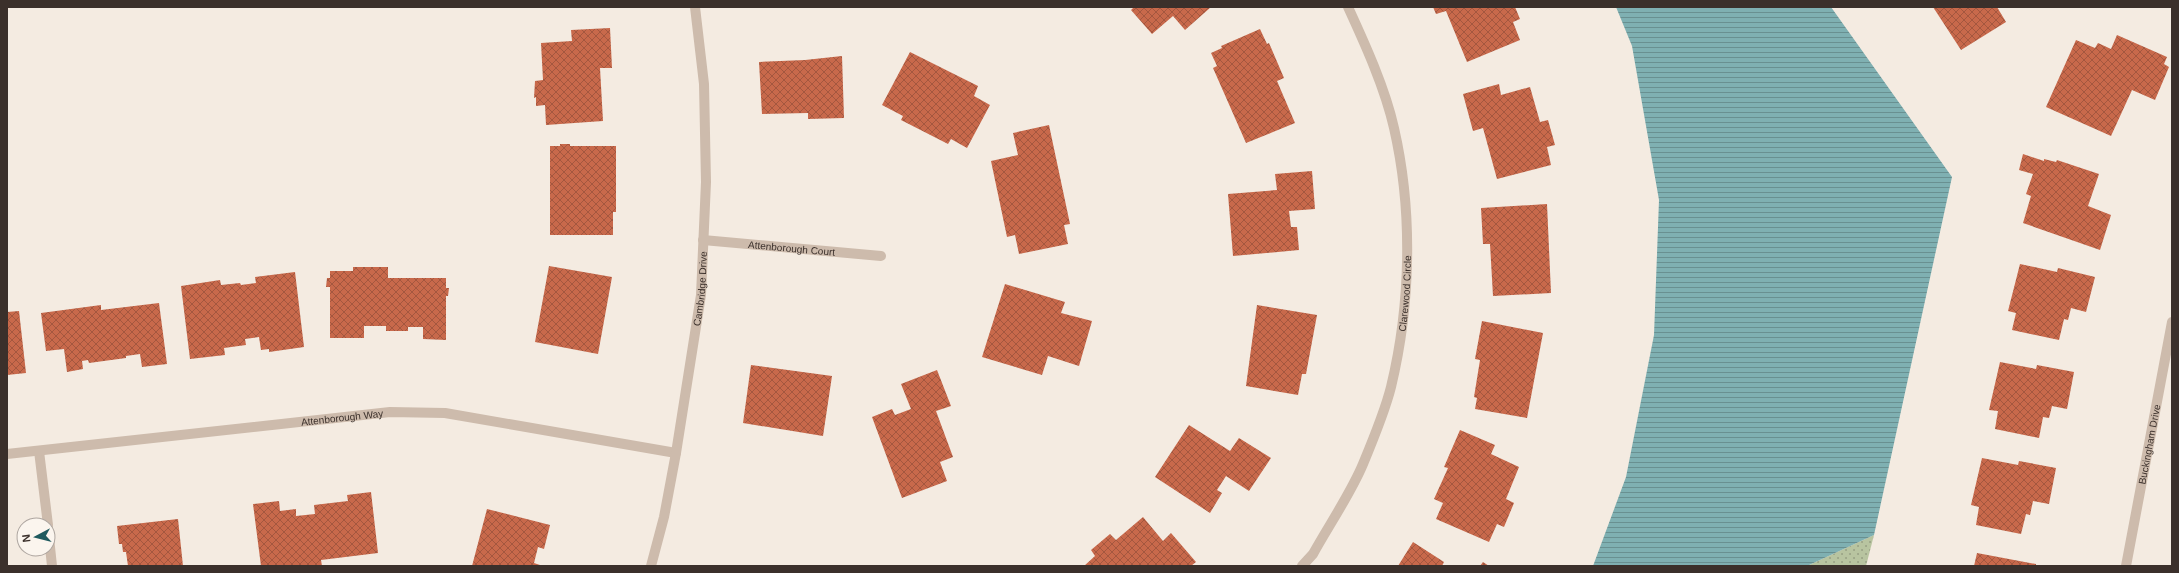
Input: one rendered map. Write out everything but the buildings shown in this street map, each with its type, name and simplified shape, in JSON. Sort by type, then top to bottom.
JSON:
[{"type":"street","name":"Cambridge Drive","points":[[651,566],[664,517],[676,453],[701,296],[706,182],[704,84],[695,7]]},
{"type":"street","name":"Clarewood Circle","points":[[1302,566],[1313,554],[1362,465],[1391,388],[1400,337],[1407,265],[1405,199],[1394,128],[1368,51],[1348,7]]},
{"type":"street","name":"Attenborough Court","points":[[703,240],[881,256]]},
{"type":"street","name":"Buckingham Drive","points":[[2126,566],[2172,322]]},
{"type":"street","name":"Attenborough Way","points":[[7,454],[390,412],[445,413],[676,453]]},
{"type":"street","points":[[39,451],[47,517]]},
{"type":"green space","points":[[1874,535],[1866,566],[1807,566]]},
{"type":"water","points":[[1616,7],[1831,7],[1952,177],[1874,535],[1807,566],[1593,566],[1626,477],[1654,335],[1659,200],[1632,46]]}]
